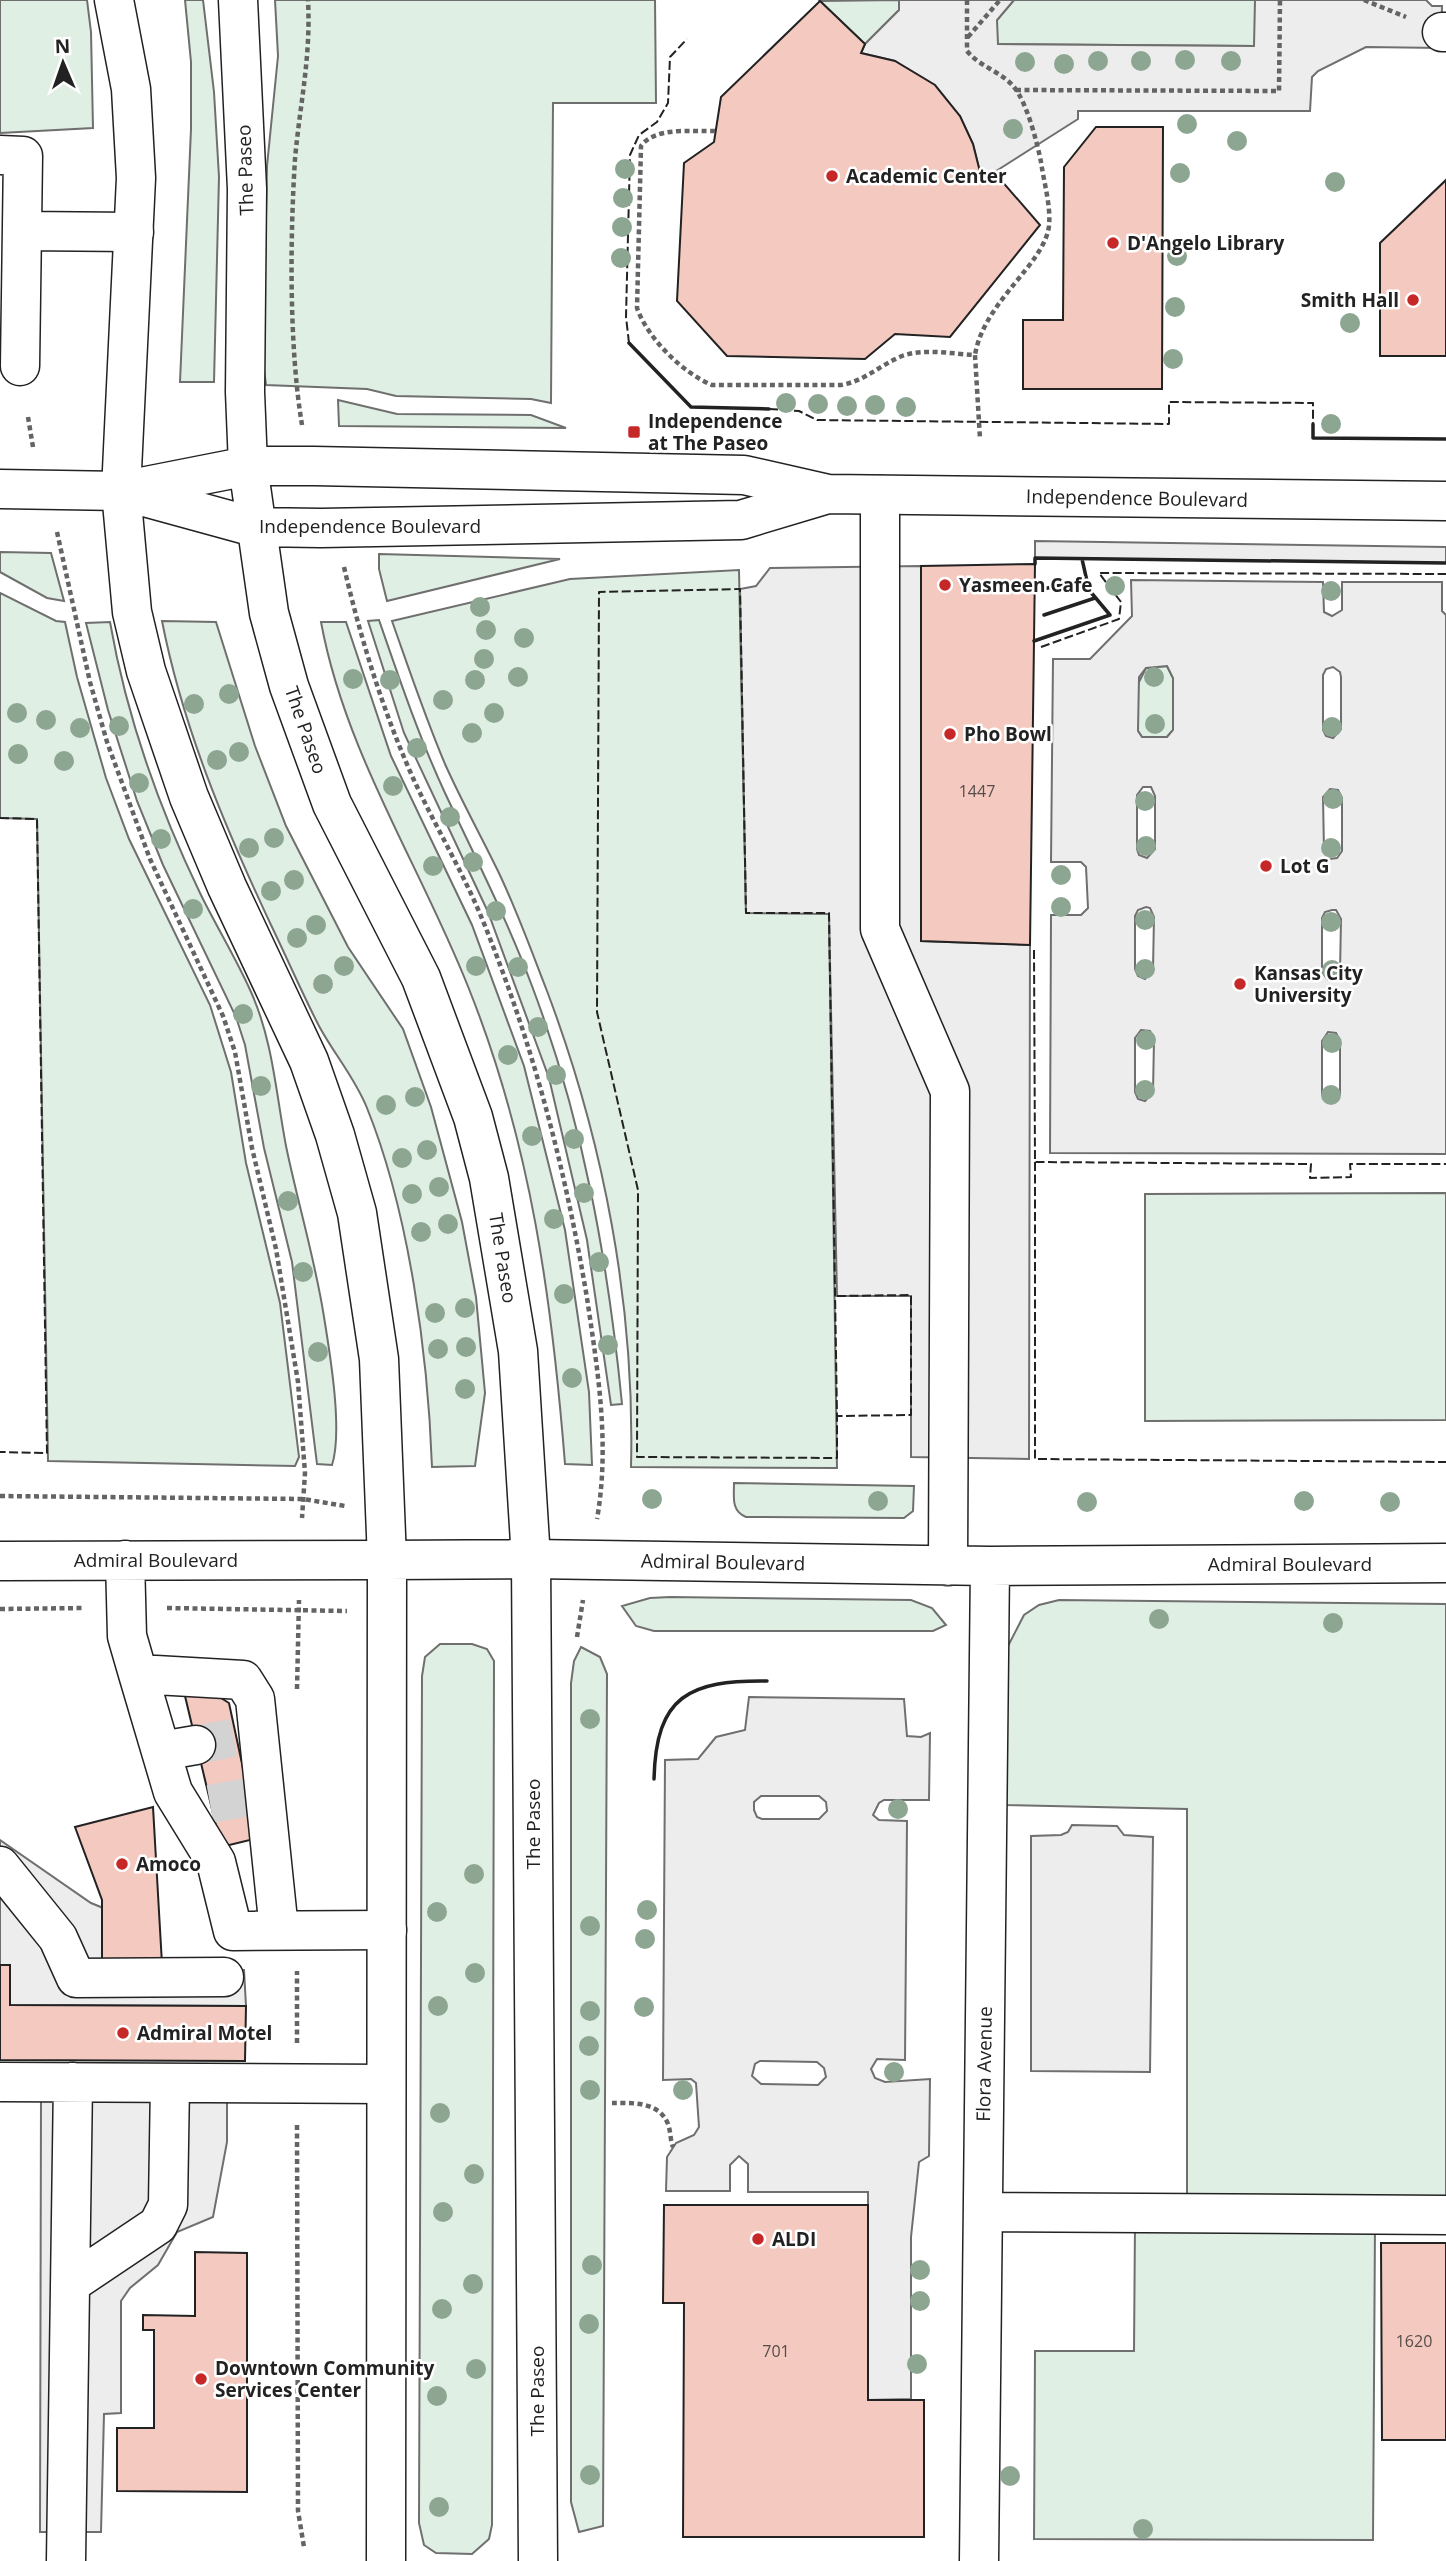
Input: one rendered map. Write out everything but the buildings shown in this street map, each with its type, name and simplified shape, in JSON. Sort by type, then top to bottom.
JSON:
[{"type":"main road","points":[[114,0],[131,89],[136,178],[121,491],[132,611],[164,728],[228,887],[309,1061],[335,1135],[356,1213],[379,1359],[387,1560],[386,2561]]},
{"type":"main road","name":"The Paseo","points":[[238,0],[247,189],[245,392],[248,466],[254,527],[269,613],[310,746],[332,804],[421,978],[473,1117],[489,1178],[518,1351],[531,1559],[538,2561]]},
{"type":"main road","points":[[0,155],[23,156],[20,366]]},
{"type":"main road","points":[[22,231],[134,232]]},
{"type":"main road","name":"Independence Boulevard","points":[[121,491],[248,466],[744,475],[828,494],[1446,501]]},
{"type":"main road","points":[[0,489],[121,491]]},
{"type":"main road","name":"Independence Boulevard","points":[[121,491],[254,527],[475,527],[741,520],[828,494]]},
{"type":"main road","points":[[880,495],[880,929],[950,1091],[948,1566]]},
{"type":"main road","name":"Admiral Boulevard","points":[[0,1561],[531,1559],[948,1566],[1446,1563]]},
{"type":"main road","points":[[125,1560],[127,1636],[138,1674],[178,1748],[173,1792],[197,1807],[216,1862],[233,1931],[387,1930]]},
{"type":"main road","name":"Flora Avenue","points":[[979,2561],[990,1566]]},
{"type":"main road","points":[[138,1674],[243,1680],[255,1699],[248,1736],[279,1930]]},
{"type":"main road","points":[[0,1866],[58,1938],[76,1978],[224,1977]]},
{"type":"main road","points":[[0,2082],[386,2084]]},
{"type":"main road","points":[[66,2561],[73,2082]]},
{"type":"main road","points":[[70,2284],[158,2225],[164,2217],[168,2205],[170,2082]]},
{"type":"main road","points":[[983,2213],[1446,2215]]},
{"type":"path","points":[[302,422],[293,293],[295,159],[310,44],[307,0]]},
{"type":"path","points":[[967,0],[967,51],[1016,90],[1037,144],[1048,202],[1049,227],[1043,244],[991,312],[978,337],[975,355],[980,439]]},
{"type":"path","points":[[967,37],[1000,0]]},
{"type":"path","points":[[1016,90],[1279,91],[1280,0]]},
{"type":"path","points":[[716,131],[658,134],[647,138],[641,146],[637,308],[643,325],[695,378],[712,385],[842,385],[857,382],[903,356],[922,352],[975,355]]},
{"type":"path","points":[[28,417],[28,431]]},
{"type":"path","points":[[64,556],[87,670],[107,742],[149,859],[223,1016],[235,1052],[252,1148],[276,1249],[299,1382],[303,1491]]},
{"type":"path","points":[[344,568],[354,612],[386,713],[413,778],[482,920],[521,1018],[538,1073],[570,1198],[579,1252],[603,1419],[604,1475]]},
{"type":"path","points":[[0,1496],[303,1499],[386,1514]]},
{"type":"path","points":[[612,2103],[647,2105],[660,2113],[667,2123],[673,2147]]},
{"type":"green space","points":[[0,0],[87,0],[91,32],[93,128],[0,133]]},
{"type":"green space","points":[[185,0],[203,0],[214,92],[219,177],[214,382],[180,382],[191,129],[191,62]]},
{"type":"green space","points":[[275,0],[655,0],[656,103],[553,103],[551,403],[531,399],[396,396],[367,389],[266,385],[263,361],[267,166],[278,56]]},
{"type":"green space","points":[[899,0],[899,10],[865,44],[820,1]]},
{"type":"green space","points":[[1014,0],[1255,0],[1255,46],[997,44],[997,20]]},
{"type":"green space","points":[[338,400],[397,414],[531,415],[566,428],[339,426]]},
{"type":"green space","points":[[0,552],[51,553],[64,601],[47,598],[0,572]]},
{"type":"green space","points":[[379,554],[560,559],[387,601],[379,569]]},
{"type":"green space","points":[[739,570],[746,912],[829,913],[837,1468],[631,1467],[628,1346],[621,1285],[612,1225],[585,1106],[567,1048],[523,929],[497,869],[445,764],[392,621],[570,579]]},
{"type":"green space","points":[[0,593],[56,621],[65,622],[77,677],[106,778],[129,839],[210,1005],[231,1072],[246,1163],[280,1303],[299,1457],[295,1466],[48,1461],[37,819],[0,818]]},
{"type":"green space","points":[[379,620],[427,750],[532,986],[566,1088],[601,1244],[622,1404],[611,1405],[587,1240],[549,1078],[488,912],[404,733],[368,621]]},
{"type":"green space","points":[[162,621],[216,622],[255,746],[286,826],[348,947],[403,1029],[431,1107],[462,1222],[476,1297],[485,1393],[475,1466],[432,1467],[426,1378],[414,1284],[382,1149],[362,1097],[313,1014],[222,814],[181,700]]},
{"type":"green space","points":[[110,622],[125,691],[158,794],[200,893],[251,992],[264,1029],[286,1146],[327,1333],[336,1413],[332,1465],[317,1464],[292,1262],[264,1148],[245,1045],[236,1017],[163,865],[137,801],[108,710],[86,623]]},
{"type":"green space","points":[[321,622],[346,622],[391,756],[472,925],[524,1066],[565,1230],[589,1392],[592,1465],[565,1464],[553,1342],[535,1223],[523,1164],[490,1047],[450,944],[366,764],[332,670]]},
{"type":"green space","points":[[1167,666],[1173,678],[1173,730],[1167,737],[1142,737],[1138,731],[1138,684],[1146,668]]},
{"type":"green space","points":[[1446,1193],[1446,1420],[1145,1421],[1145,1194]]},
{"type":"green space","points":[[734,1483],[914,1486],[913,1511],[904,1518],[746,1517],[736,1507]]},
{"type":"green space","points":[[650,1598],[911,1600],[932,1608],[946,1625],[933,1631],[654,1631],[636,1626],[622,1606]]},
{"type":"green space","points":[[1059,1600],[1446,1604],[1446,2202],[1187,2199],[1187,1809],[1004,1805],[1008,1646],[1024,1615],[1039,1605]]},
{"type":"green space","points":[[440,1644],[472,1644],[487,1649],[494,1661],[492,2525],[489,2539],[472,2554],[436,2553],[424,2545],[419,2523],[422,1676],[425,1657]]},
{"type":"green space","points":[[581,1647],[600,1657],[607,1674],[603,2526],[579,2532],[571,2502],[571,1683],[574,1661]]},
{"type":"green space","points":[[1135,2223],[1375,2224],[1373,2540],[1034,2539],[1035,2351],[1134,2351]]},
{"type":"shaded area","points":[[899,0],[1014,0],[997,20],[998,44],[1254,46],[1255,0],[1426,0],[1432,6],[1442,6],[1441,48],[1366,47],[1318,71],[1312,77],[1310,111],[1078,111],[1078,119],[982,180],[973,144],[960,116],[895,61],[861,53],[865,44],[899,10]]},
{"type":"shaded area","points":[[1035,541],[1446,547],[1446,563],[1035,558]]},
{"type":"shaded area","points":[[921,566],[921,941],[1030,945],[1029,1459],[911,1457],[911,1296],[837,1296],[829,914],[746,913],[740,589],[756,586],[770,568]]},
{"type":"shaded area","name":"Lot G","points":[[1131,580],[1323,582],[1324,612],[1332,616],[1342,610],[1342,582],[1442,582],[1442,611],[1446,615],[1446,1154],[1050,1153],[1051,915],[1081,915],[1088,908],[1086,867],[1081,862],[1051,862],[1053,659],[1090,659],[1132,616]],"holes":[[[1167,666],[1173,678],[1173,730],[1167,737],[1142,737],[1138,731],[1139,677],[1146,668]],[[1333,667],[1340,672],[1341,677],[1341,729],[1333,738],[1326,736],[1323,730],[1323,675],[1326,669]],[[1143,787],[1151,787],[1155,796],[1155,849],[1147,858],[1139,855],[1137,795]],[[1330,789],[1338,790],[1342,798],[1342,851],[1337,858],[1330,859],[1324,851],[1323,797]],[[1146,907],[1150,908],[1154,917],[1153,969],[1145,979],[1138,976],[1135,969],[1135,916],[1138,910]],[[1336,910],[1341,919],[1340,972],[1335,979],[1328,980],[1322,972],[1322,918],[1325,912]],[[1141,1030],[1150,1031],[1154,1039],[1153,1092],[1145,1101],[1138,1099],[1135,1092],[1135,1038]],[[1328,1032],[1336,1033],[1340,1041],[1340,1094],[1332,1103],[1325,1101],[1322,1094],[1322,1041]]]},
{"type":"shaded area","points":[[749,1697],[904,1699],[907,1736],[921,1737],[930,1733],[929,1800],[884,1800],[879,1803],[873,1815],[879,1820],[907,1821],[905,2060],[877,2059],[871,2069],[875,2078],[885,2082],[930,2079],[929,2156],[919,2162],[911,2237],[911,2399],[868,2400],[868,2192],[748,2192],[748,2164],[739,2156],[730,2165],[730,2191],[666,2191],[667,2157],[676,2143],[694,2135],[699,2127],[696,2083],[691,2079],[663,2080],[665,1760],[698,1759],[716,1737],[745,1730]],"holes":[[[761,1796],[819,1796],[826,1802],[827,1811],[819,1819],[762,1819],[757,1817],[754,1810],[754,1802]],[[760,2061],[817,2062],[824,2068],[826,2077],[818,2085],[761,2084],[752,2076],[755,2064]]]},
{"type":"shaded area","points":[[1072,1825],[1117,1826],[1124,1835],[1153,1837],[1150,2072],[1031,2071],[1031,1836],[1061,1835],[1068,1832]]},
{"type":"shaded area","points":[[0,1840],[91,1903],[113,1912],[113,1969],[244,1970],[246,2006],[10,2005],[10,1965],[0,1965]]},
{"type":"shaded area","points":[[41,2096],[227,2097],[227,2142],[213,2217],[177,2232],[158,2265],[130,2288],[121,2301],[121,2413],[104,2414],[101,2532],[40,2532]]},
{"type":"tunnel","points":[[196,1745],[237,1737]]},
{"type":"tunnel","points":[[210,1804],[249,1797]]},
{"type":"fence","points":[[629,343],[626,317],[630,155],[639,135],[657,122],[668,103],[670,57],[687,39]]},
{"type":"fence","points":[[769,409],[799,411],[817,420],[1169,424],[1169,402],[1313,403],[1313,424]]},
{"type":"fence","points":[[1041,647],[1119,619],[1121,602],[1099,573],[1446,574]]},
{"type":"fence","points":[[837,1296],[911,1295],[911,1415],[837,1416],[829,913],[746,913],[740,589],[599,592],[597,1012],[638,1190],[637,1457],[837,1458],[837,1416]]},
{"type":"fence","points":[[0,818],[37,819],[47,1453],[0,1452]]},
{"type":"fence","points":[[1034,950],[1035,1162],[1311,1164],[1310,1178],[1351,1177],[1350,1164],[1446,1164]]},
{"type":"fence","points":[[1035,1162],[1035,1459],[1446,1462]]},
{"type":"wall","points":[[629,343],[691,407],[769,409]]},
{"type":"wall","points":[[1313,424],[1313,438],[1446,439]]},
{"type":"wall","points":[[1035,564],[1035,558],[1446,563]]},
{"type":"wall","points":[[1034,641],[1110,615],[1089,590],[1082,559]]},
{"type":"wall","points":[[1043,589],[1085,580]]},
{"type":"wall","points":[[1044,615],[1095,598]]},
{"type":"wall","points":[[654,1779],[656,1751],[662,1729],[670,1711],[682,1698],[717,1684],[767,1681]]},
{"type":"place","name":"Academic Center","points":[[832,176]]},
{"type":"place","name":"D'Angelo Library","points":[[1113,243]]},
{"type":"place","name":"Smith Hall","points":[[1413,300]]},
{"type":"place","name":"Independence at The Paseo","points":[[634,432]]},
{"type":"place","name":"Yasmeen Cafe","points":[[945,585]]},
{"type":"place","name":"Pho Bowl","points":[[950,734]]},
{"type":"place","name":"Lot G","points":[[1266,866]]},
{"type":"place","name":"Kansas City University","points":[[1240,984]]},
{"type":"place","name":"Amoco","points":[[122,1864]]},
{"type":"place","name":"Admiral Motel","points":[[123,2033]]},
{"type":"place","name":"ALDI","points":[[758,2239]]},
{"type":"place","name":"Downtown Community Services Center","points":[[201,2379]]}]
